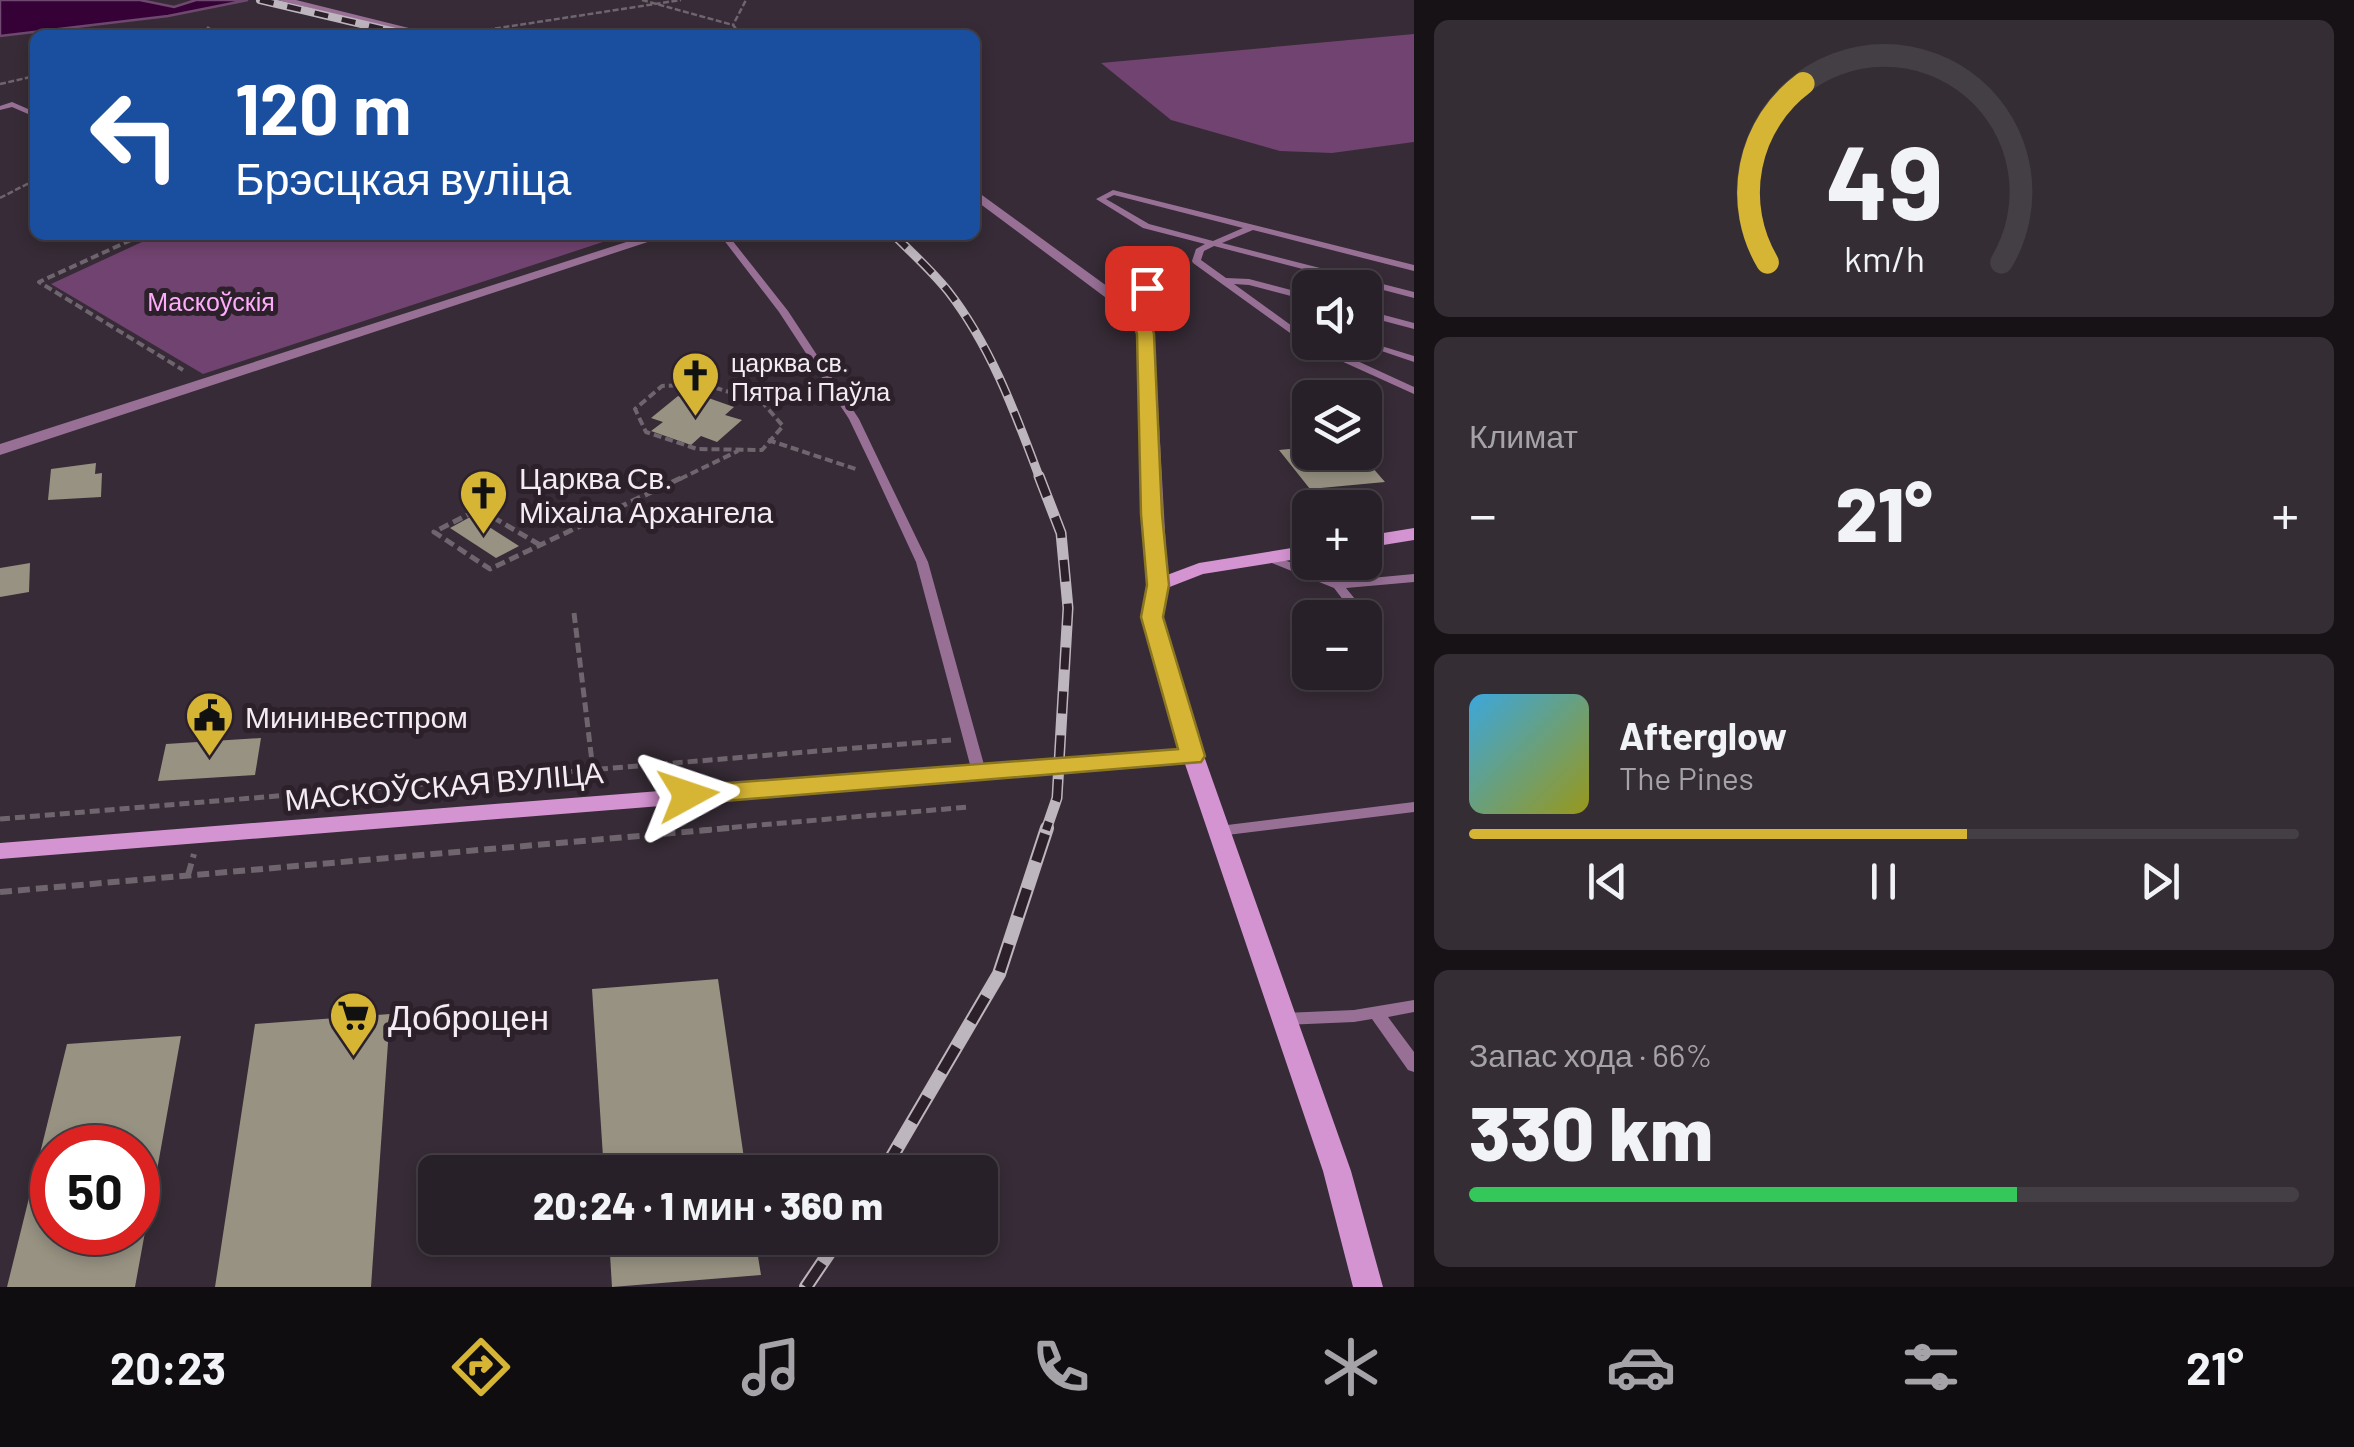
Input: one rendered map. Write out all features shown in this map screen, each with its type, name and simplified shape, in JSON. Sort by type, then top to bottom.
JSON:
[{"type":"main road","points":[[1382,539],[1414,534]]},
{"type":"main road","points":[[1292,553],[1198,569],[1158,585],[1152,617],[1192,756],[1337,1171],[1368,1287]]},
{"type":"main road","name":"МАСКОЎСКАЯ ВУЛІЦА","points":[[0,851],[1192,756]]},
{"type":"street","points":[[283,0],[411,30]]},
{"type":"street","points":[[980,198],[1140,316],[1146,334],[1151,514],[1158,585]]},
{"type":"street","points":[[0,450],[647,240]]},
{"type":"lane","points":[[0,108],[12,104],[30,113]]},
{"type":"lane","points":[[1414,268],[1113,192],[1100,198],[1146,226],[1414,295]]},
{"type":"lane","points":[[1252,227],[1200,250],[1196,260],[1311,344],[1414,392]]},
{"type":"lane","points":[[727,240],[784,311],[854,419],[922,562],[979,772]]},
{"type":"lane","points":[[1140,316],[1154,260]]},
{"type":"lane","points":[[1225,281],[1249,282],[1292,293]]},
{"type":"lane","points":[[1382,318],[1414,326]]},
{"type":"lane","points":[[1382,349],[1414,358]]},
{"type":"lane","points":[[1266,558],[1338,585],[1414,578]]},
{"type":"lane","points":[[1338,585],[1350,600]]},
{"type":"lane","points":[[1219,832],[1414,807]]},
{"type":"lane","points":[[1284,1019],[1414,1006]]},
{"type":"lane","points":[[1376,1012],[1414,1065]]},
{"type":"path","points":[[642,0],[733,25],[736,30]]},
{"type":"path","points":[[484,30],[680,0]]},
{"type":"path","points":[[733,25],[746,0]]},
{"type":"path","points":[[207,27],[212,30]]},
{"type":"path","points":[[0,84],[30,77]]},
{"type":"path","points":[[0,198],[30,183]]},
{"type":"path","points":[[131,240],[39,282],[204,384]]},
{"type":"path","points":[[703,384],[762,402],[783,426],[768,440],[762,450],[697,449],[646,432],[635,409],[662,386],[703,384]]},
{"type":"path","points":[[768,440],[856,470],[877,467]]},
{"type":"path","points":[[540,545],[479,509],[434,532],[490,569],[738,450]]},
{"type":"path","points":[[574,613],[593,770]]},
{"type":"path","points":[[0,819],[951,740]]},
{"type":"path","points":[[0,892],[969,807]]},
{"type":"green space","points":[[1414,34],[1414,142],[1332,153],[1280,151],[1171,120],[1101,63]]},
{"type":"green space","name":"Маскоўскія","points":[[146,240],[609,240],[203,374],[51,284]]},
{"type":"shaded area","points":[[0,0],[140,0],[174,7],[196,0],[248,0],[168,16],[0,36]]},
{"type":"building","name":"царква св. Пятра і Паўла","points":[[700,395],[734,407],[725,415],[742,420],[717,442],[701,436],[691,445],[651,431],[663,422],[651,418],[678,396],[693,401]]},
{"type":"building","points":[[1292,449],[1292,466],[1279,450]]},
{"type":"building","points":[[96,463],[95,474],[102,473],[101,497],[48,500],[51,469]]},
{"type":"building","points":[[1295,470],[1375,470],[1385,482],[1310,489]]},
{"type":"building","name":"Царква Св. Міхаіла Архангела","points":[[472,516],[519,546],[496,558],[450,528]]},
{"type":"building","points":[[30,563],[29,592],[0,597],[0,568]]},
{"type":"building","name":"Мининвестпром","points":[[261,738],[255,775],[158,781],[166,744]]},
{"type":"building","points":[[718,979],[744,1155],[603,1155],[592,989]]},
{"type":"building","points":[[390,1014],[371,1287],[215,1287],[255,1024]]},
{"type":"building","points":[[181,1036],[160,1153],[160,1125],[47,1125],[67,1044]]},
{"type":"building","points":[[30,1194],[30,1255],[141,1255],[135,1287],[7,1287]]},
{"type":"building","points":[[610,1255],[758,1255],[761,1275],[612,1287]]},
{"type":"railway","points":[[260,0],[387,30]]},
{"type":"railway","points":[[899,240],[942,284],[977,335],[1001,382],[1040,479]]},
{"type":"railway","points":[[1039,476],[1061,533],[1068,608],[1057,798],[1046,830]]},
{"type":"railway","points":[[893,1155],[999,974],[1047,828]]},
{"type":"railway","points":[[806,1287],[828,1255]]},
{"type":"place","name":"царква св. Пятра і Паўла","points":[[696,418]]},
{"type":"place","name":"Царква Св. Міхаіла Архангела","points":[[484,536]]},
{"type":"place","name":"Мининвестпром","points":[[210,758]]},
{"type":"place","name":"Доброцен","points":[[353,1058]]},
{"type":"route","points":[[688,795],[1192,756],[1152,617],[1158,585],[1151,514],[1146,334],[1140,316],[1147,288]]}]
